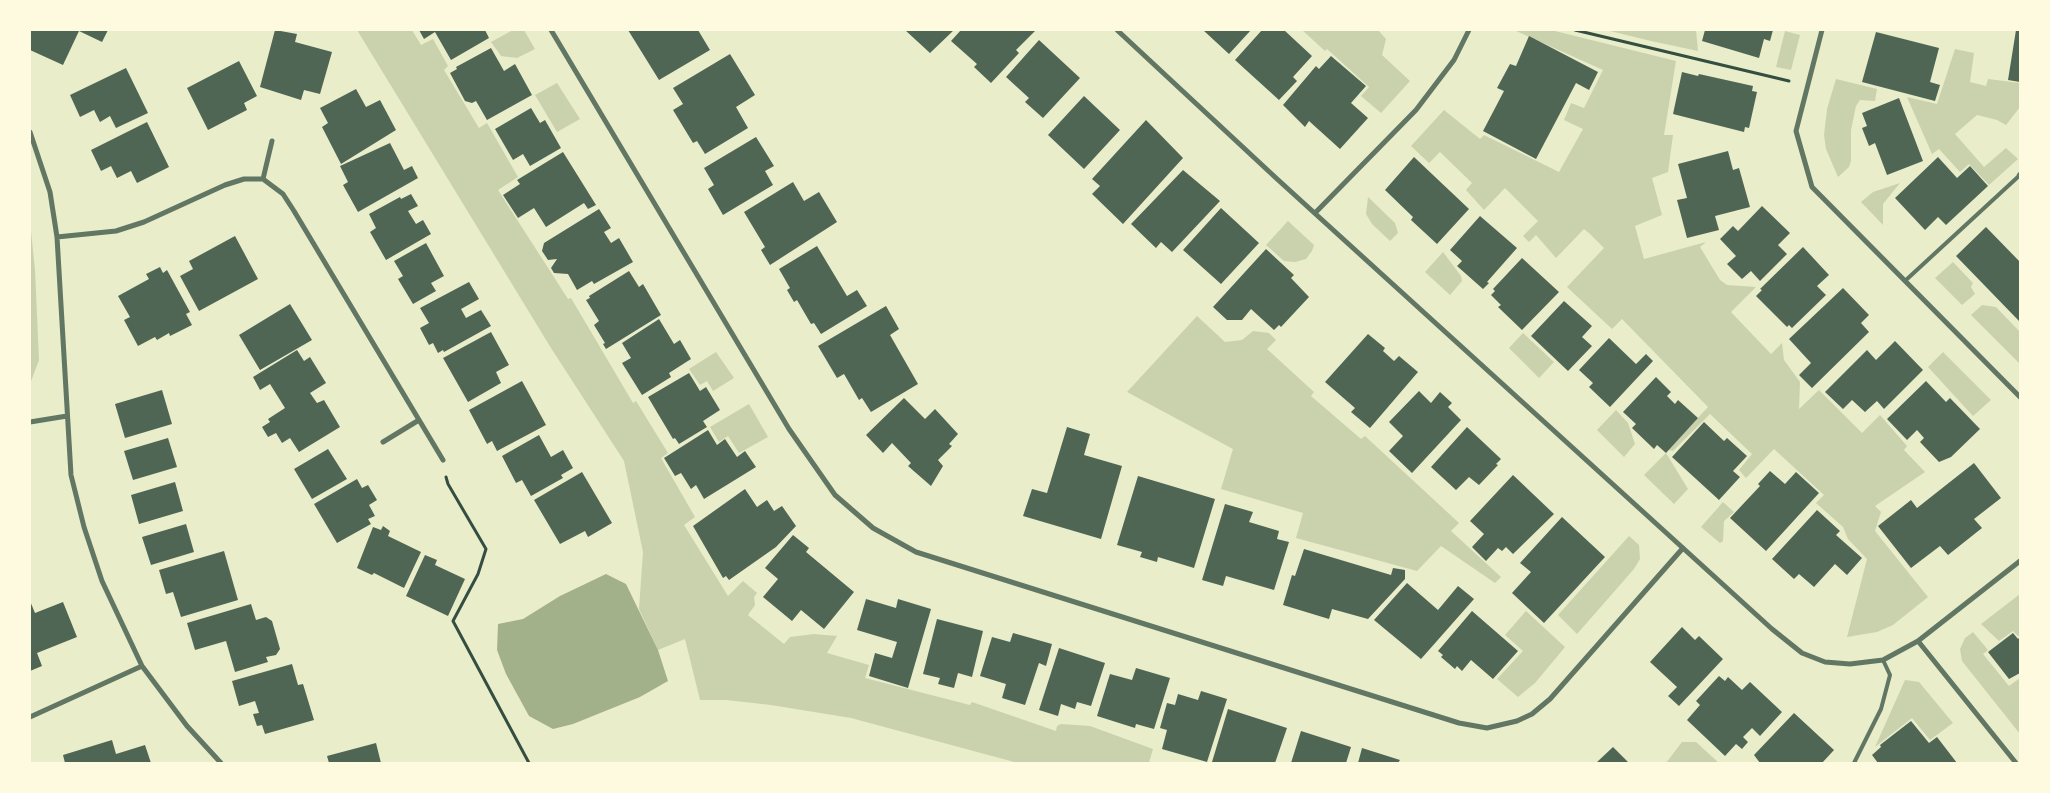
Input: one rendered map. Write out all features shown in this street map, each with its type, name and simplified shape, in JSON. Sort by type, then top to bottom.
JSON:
[{"type":"street","points":[[551,30],[789,429],[835,495],[873,528],[916,552],[1459,723],[1487,728],[1517,721],[1532,714],[1550,699],[1683,548]]},
{"type":"street","points":[[1117,30],[1772,629],[1802,653],[1825,662],[1842,663],[1883,660],[1918,641],[2020,561]]},
{"type":"street","points":[[1315,213],[1416,110],[1454,60],[1469,30]]},
{"type":"street","points":[[1822,30],[1796,131],[1812,187],[2020,397]]},
{"type":"street","points":[[30,132],[50,192],[57,237],[71,474],[84,527],[102,581],[142,666],[186,726],[221,763]]},
{"type":"street","points":[[263,179],[272,141]]},
{"type":"street","points":[[57,237],[116,231],[144,222],[225,184],[244,179],[263,179],[283,194],[443,460]]},
{"type":"street","points":[[30,422],[67,416]]},
{"type":"street","points":[[383,442],[419,420]]},
{"type":"street","points":[[1918,641],[2016,763]]},
{"type":"street","points":[[30,717],[142,666]]},
{"type":"lane","points":[[1906,280],[2020,175]]},
{"type":"lane","points":[[1854,763],[1881,709],[1890,676],[1883,660]]},
{"type":"path","points":[[1576,30],[1808,86]]},
{"type":"path","points":[[443,460],[448,484],[486,548],[478,574],[453,621],[529,763]]},
{"type":"shaded area","points":[[357,30],[412,30],[421,45],[433,39],[448,66],[444,70],[479,128],[487,123],[518,177],[498,190],[568,299],[571,298],[633,403],[636,401],[668,453],[661,458],[695,517],[684,525],[728,596],[743,581],[757,593],[754,597],[755,605],[748,615],[784,644],[790,637],[814,634],[837,636],[827,653],[869,665],[865,678],[970,705],[972,702],[1056,731],[1057,726],[1061,724],[1090,726],[1153,749],[1149,763],[1018,763],[851,718],[771,705],[726,700],[700,700],[685,639],[658,650],[639,609],[643,552],[624,461],[551,348]]},
{"type":"shaded area","points":[[513,30],[524,30],[535,49],[517,58],[501,56],[491,42]]},
{"type":"shaded area","points":[[1302,30],[1378,30],[1386,39],[1382,55],[1410,81],[1381,113],[1361,96],[1369,87],[1327,49],[1325,51]]},
{"type":"shaded area","points":[[1514,30],[1551,30],[1676,61],[1664,135],[1673,135],[1668,172],[1652,178],[1662,215],[1635,226],[1644,259],[1706,242],[1700,247],[1720,280],[1727,285],[1756,287],[1731,312],[1771,354],[1782,343],[1784,360],[1800,382],[1799,409],[1819,390],[1862,433],[1880,415],[1907,446],[1904,450],[1925,472],[1875,506],[1881,512],[1875,531],[1928,597],[1893,625],[1877,632],[1847,637],[1867,559],[1848,539],[1843,527],[1816,503],[1824,495],[1774,449],[1746,478],[1739,470],[1752,454],[1710,414],[1673,451],[1668,450],[1708,407],[1622,319],[1612,329],[1567,287],[1604,248],[1590,234],[1584,229],[1556,258],[1536,235],[1529,242],[1523,236],[1538,221],[1505,188],[1484,210],[1466,190],[1472,183],[1440,152],[1429,163],[1411,146],[1444,110],[1480,139],[1484,135],[1559,172],[1583,129],[1564,120],[1571,103],[1584,108],[1603,70]]},
{"type":"shaded area","points":[[1606,30],[1696,30],[1698,51],[1651,41]]},
{"type":"shaded area","points":[[1785,31],[1800,35],[1791,70],[1776,67]]},
{"type":"shaded area","points":[[1955,49],[1974,53],[1970,82],[1986,86],[1988,79],[2020,83],[2020,107],[2006,125],[1997,120],[1977,115],[1955,134],[1984,167],[2006,148],[2018,159],[1989,185],[1969,164],[1960,172],[1939,149],[1932,154],[1907,97],[1937,104]]},
{"type":"shaded area","points":[[1836,79],[1877,89],[1875,101],[1860,100],[1856,106],[1851,130],[1851,161],[1849,167],[1838,177],[1826,149],[1824,135],[1827,109]]},
{"type":"shaded area","points":[[557,83],[580,119],[557,132],[535,95]]},
{"type":"shaded area","points":[[1900,183],[1883,204],[1883,225],[1861,202],[1873,192]]},
{"type":"shaded area","points":[[1368,197],[1395,223],[1398,233],[1390,241],[1372,224],[1366,214]]},
{"type":"shaded area","points":[[30,221],[35,270],[39,360],[30,384]]},
{"type":"shaded area","points":[[1288,221],[1314,245],[1306,259],[1295,262],[1284,261],[1266,245]]},
{"type":"shaded area","points":[[1443,252],[1461,276],[1462,281],[1450,295],[1425,272]]},
{"type":"shaded area","points":[[1953,262],[1973,283],[1971,287],[1975,294],[1962,305],[1935,278]]},
{"type":"shaded area","points":[[1982,305],[1996,307],[2020,332],[2020,364],[1971,315]]},
{"type":"shaded area","points":[[1197,316],[1225,342],[1242,340],[1253,331],[1269,333],[1276,340],[1267,349],[1314,392],[1311,396],[1361,439],[1365,436],[1459,523],[1451,531],[1501,577],[1495,583],[1441,546],[1417,571],[1296,538],[1303,513],[1221,489],[1233,449],[1127,392]]},
{"type":"shaded area","points":[[1523,333],[1554,362],[1539,378],[1509,348]]},
{"type":"shaded area","points":[[716,352],[734,378],[713,391],[707,381],[700,385],[689,369]]},
{"type":"shaded area","points":[[1943,352],[1991,400],[1973,416],[1928,367]]},
{"type":"shaded area","points":[[749,404],[768,437],[739,453],[728,436],[719,442],[710,427]]},
{"type":"shaded area","points":[[1616,410],[1628,423],[1635,444],[1624,457],[1597,430]]},
{"type":"shaded area","points":[[1666,453],[1688,489],[1674,504],[1644,475]]},
{"type":"shaded area","points":[[1723,502],[1734,512],[1724,521],[1723,541],[1720,543],[1701,527]]},
{"type":"shaded area","points":[[1629,536],[1639,545],[1640,559],[1634,569],[1577,634],[1558,615]]},
{"type":"shaded area","points":[[606,574],[626,584],[658,650],[668,681],[640,697],[573,724],[553,729],[529,716],[506,674],[497,650],[498,624],[523,619],[560,596]]},
{"type":"shaded area","points":[[2020,594],[2020,634],[2018,636],[2013,631],[1999,641],[1981,624]]},
{"type":"shaded area","points":[[1526,611],[1565,647],[1535,683],[1518,697],[1497,679],[1523,651],[1505,635]]},
{"type":"shaded area","points":[[1973,632],[1988,650],[1983,654],[2009,686],[2020,678],[2020,734],[1962,661],[1960,649],[1965,638]]},
{"type":"shaded area","points":[[1905,680],[1919,682],[1953,723],[1930,740],[1912,718],[1875,747]]},
{"type":"shaded area","points":[[1682,742],[1696,742],[1719,763],[1666,763]]},
{"type":"building","points":[[30,30],[108,30],[102,42],[79,31],[63,65],[30,50]]},
{"type":"building","points":[[275,30],[297,34],[295,42],[332,52],[320,94],[304,90],[301,100],[260,87]]},
{"type":"building","points":[[419,30],[485,30],[489,38],[451,60],[435,32],[424,39]]},
{"type":"building","points":[[628,30],[698,30],[710,50],[659,80]]},
{"type":"building","points":[[905,30],[954,30],[930,53]]},
{"type":"building","points":[[961,30],[1036,30],[1016,50],[1019,53],[991,83],[974,67],[977,64],[951,41]]},
{"type":"building","points":[[1203,30],[1251,30],[1229,54]]},
{"type":"building","points":[[1262,30],[1284,30],[1312,56],[1293,77],[1297,81],[1279,100],[1235,60]]},
{"type":"building","points":[[1705,30],[1773,30],[1770,41],[1764,39],[1759,58],[1702,41]]},
{"type":"building","points":[[2016,30],[2020,30],[2020,82],[2008,80]]},
{"type":"building","points":[[1876,32],[1939,48],[1930,82],[1940,85],[1935,101],[1862,82]]},
{"type":"building","points":[[1529,36],[1598,72],[1589,90],[1576,83],[1536,159],[1483,131],[1504,91],[1497,88],[1510,64],[1516,66]]},
{"type":"building","points":[[1039,40],[1080,78],[1043,118],[1025,102],[1029,98],[1006,77]]},
{"type":"building","points":[[491,48],[504,71],[515,64],[532,95],[487,120],[476,101],[472,103],[465,101],[450,73],[457,69],[456,67]]},
{"type":"building","points":[[730,54],[755,95],[736,107],[748,128],[705,154],[697,141],[693,143],[673,110],[683,104],[673,88]]},
{"type":"building","points":[[1331,56],[1366,86],[1351,103],[1368,118],[1340,149],[1309,121],[1305,127],[1283,105],[1316,66],[1319,69]]},
{"type":"building","points":[[239,61],[257,96],[244,103],[247,110],[208,130],[187,88]]},
{"type":"building","points":[[126,68],[148,113],[116,128],[110,116],[100,122],[94,110],[80,117],[70,95]]},
{"type":"building","points":[[1682,72],[1753,86],[1752,91],[1757,92],[1749,128],[1745,127],[1744,132],[1673,114]]},
{"type":"building","points":[[356,89],[366,107],[380,100],[396,130],[341,164],[322,127],[328,123],[320,108]]},
{"type":"building","points":[[1084,96],[1120,130],[1084,169],[1048,135]]},
{"type":"building","points":[[1899,98],[1923,161],[1887,175],[1875,143],[1869,146],[1862,128],[1867,126],[1862,113]]},
{"type":"building","points":[[531,108],[540,123],[545,120],[561,148],[530,166],[523,154],[513,160],[495,129]]},
{"type":"building","points":[[1146,120],[1183,158],[1123,224],[1092,194],[1100,186],[1092,179]]},
{"type":"building","points":[[147,122],[169,167],[137,183],[131,171],[117,178],[111,166],[101,171],[91,150]]},
{"type":"building","points":[[756,137],[774,166],[765,171],[773,185],[723,215],[708,189],[714,185],[704,168]]},
{"type":"building","points":[[390,143],[404,170],[412,166],[418,178],[358,212],[343,185],[348,182],[340,166]]},
{"type":"building","points":[[1728,151],[1733,170],[1739,168],[1750,207],[1715,216],[1719,230],[1687,238],[1677,200],[1687,198],[1678,164]]},
{"type":"building","points":[[563,152],[596,205],[588,209],[584,203],[546,227],[534,208],[518,218],[503,195],[520,184],[517,180]]},
{"type":"building","points":[[1414,157],[1469,209],[1437,244],[1411,220],[1413,217],[1385,190]]},
{"type":"building","points":[[1938,157],[1957,178],[1970,166],[1988,186],[1946,225],[1938,217],[1925,230],[1895,198]]},
{"type":"building","points":[[1183,170],[1220,201],[1172,252],[1161,242],[1156,248],[1131,224]]},
{"type":"building","points":[[793,182],[804,201],[819,192],[837,222],[770,265],[761,250],[765,247],[744,212]]},
{"type":"building","points":[[411,194],[418,206],[408,211],[416,224],[423,220],[431,234],[386,260],[370,232],[376,228],[369,214],[400,197],[401,199]]},
{"type":"building","points":[[1762,206],[1790,233],[1778,245],[1787,254],[1760,281],[1751,271],[1742,279],[1727,264],[1736,256],[1720,239],[1733,226],[1738,231]]},
{"type":"building","points":[[1221,208],[1259,243],[1221,284],[1183,250]]},
{"type":"building","points":[[599,209],[611,228],[604,232],[611,243],[619,238],[633,262],[594,284],[592,281],[577,290],[568,274],[554,273],[551,268],[557,259],[548,260],[542,251],[544,243]]},
{"type":"building","points":[[1480,216],[1517,248],[1483,289],[1457,266],[1462,261],[1450,250]]},
{"type":"building","points":[[1986,227],[2020,262],[2020,322],[1956,256]]},
{"type":"building","points":[[235,236],[258,279],[199,311],[180,276],[193,269],[189,261]]},
{"type":"building","points":[[426,243],[444,276],[431,283],[436,291],[413,304],[398,279],[403,276],[394,261]]},
{"type":"building","points":[[817,246],[847,296],[857,290],[867,306],[821,334],[814,323],[811,324],[797,300],[794,302],[787,290],[790,288],[779,269]]},
{"type":"building","points":[[1803,247],[1829,275],[1817,286],[1826,295],[1792,328],[1789,325],[1787,327],[1756,296],[1762,290],[1760,289]]},
{"type":"building","points":[[1266,249],[1294,275],[1291,278],[1309,297],[1281,327],[1279,325],[1274,330],[1251,309],[1242,320],[1227,320],[1213,307]]},
{"type":"building","points":[[1522,258],[1559,292],[1522,330],[1498,307],[1501,305],[1491,295],[1495,291],[1493,289]]},
{"type":"building","points":[[160,267],[163,273],[167,270],[190,312],[186,314],[192,325],[170,336],[169,333],[157,340],[155,337],[138,346],[124,320],[130,317],[118,296],[149,279],[146,274]]},
{"type":"building","points":[[629,271],[639,287],[643,284],[661,315],[606,349],[603,344],[605,343],[594,325],[599,321],[586,300],[590,298],[589,296]]},
{"type":"building","points":[[469,282],[479,299],[461,309],[466,318],[481,310],[491,326],[444,352],[443,350],[438,353],[433,343],[429,345],[420,328],[429,323],[420,308]]},
{"type":"building","points":[[1843,288],[1869,315],[1861,323],[1869,332],[1812,388],[1799,375],[1811,363],[1789,339]]},
{"type":"building","points":[[1564,301],[1592,326],[1582,337],[1592,346],[1568,371],[1531,336]]},
{"type":"building","points":[[290,304],[312,340],[260,370],[239,335]]},
{"type":"building","points":[[886,306],[899,329],[890,335],[918,384],[871,412],[862,398],[859,400],[844,374],[837,378],[818,346]]},
{"type":"building","points":[[659,319],[674,344],[680,340],[691,359],[669,373],[671,377],[642,395],[622,363],[631,358],[622,343]]},
{"type":"building","points":[[491,332],[509,365],[496,372],[501,383],[468,402],[443,358]]},
{"type":"building","points":[[1368,334],[1385,348],[1383,351],[1394,361],[1399,356],[1418,372],[1370,428],[1351,412],[1355,408],[1325,382]]},
{"type":"building","points":[[1609,338],[1636,364],[1646,354],[1653,361],[1610,407],[1589,387],[1593,383],[1579,370]]},
{"type":"building","points":[[1895,341],[1923,370],[1884,409],[1877,401],[1865,412],[1852,400],[1843,409],[1825,392],[1867,350],[1876,360]]},
{"type":"building","points":[[297,350],[304,361],[310,357],[326,383],[310,393],[317,403],[324,400],[340,427],[299,452],[290,438],[282,443],[276,433],[268,437],[262,427],[270,422],[268,419],[285,408],[270,384],[260,390],[253,377]]},
{"type":"building","points":[[689,373],[700,391],[706,387],[720,410],[703,421],[707,427],[679,444],[675,438],[673,439],[648,397]]},
{"type":"building","points":[[1656,377],[1671,392],[1667,396],[1675,404],[1678,400],[1698,418],[1666,453],[1657,445],[1654,449],[1632,428],[1636,424],[1623,412]]},
{"type":"building","points":[[522,381],[546,425],[497,451],[492,441],[487,444],[469,410]]},
{"type":"building","points":[[1926,381],[1946,402],[1950,398],[1980,429],[1951,457],[1939,462],[1920,442],[1924,438],[1917,430],[1907,440],[1887,419]]},
{"type":"building","points":[[162,390],[172,424],[125,438],[115,404]]},
{"type":"building","points":[[1419,391],[1431,403],[1440,392],[1452,403],[1448,407],[1461,420],[1412,473],[1389,451],[1403,436],[1389,422]]},
{"type":"building","points":[[904,398],[925,419],[935,409],[958,434],[949,444],[952,446],[938,460],[943,466],[931,486],[908,466],[911,463],[892,443],[883,453],[866,435]]},
{"type":"building","points":[[1704,422],[1724,441],[1727,438],[1747,456],[1733,471],[1740,477],[1719,500],[1672,457]]},
{"type":"building","points":[[1067,427],[1090,434],[1084,455],[1122,466],[1101,539],[1023,516],[1032,489],[1047,493]]},
{"type":"building","points":[[1467,427],[1501,459],[1496,464],[1498,465],[1479,485],[1469,477],[1456,490],[1431,467]]},
{"type":"building","points":[[708,430],[717,445],[725,439],[737,457],[745,451],[756,467],[704,499],[696,485],[691,489],[681,473],[675,476],[664,458]]},
{"type":"building","points":[[539,435],[551,457],[563,450],[573,468],[561,475],[563,478],[531,496],[522,480],[516,483],[502,456]]},
{"type":"building","points":[[168,438],[177,467],[133,480],[124,451]]},
{"type":"building","points":[[328,449],[347,479],[312,499],[294,469]]},
{"type":"building","points":[[1974,463],[2001,498],[1974,519],[1982,528],[1948,555],[1940,546],[1911,568],[1878,526],[1911,500],[1917,508]]},
{"type":"building","points":[[1770,471],[1785,484],[1796,472],[1819,493],[1766,551],[1730,518],[1760,486],[1758,484]]},
{"type":"building","points":[[582,472],[612,523],[588,537],[585,531],[560,544],[534,500]]},
{"type":"building","points":[[1513,475],[1554,514],[1513,554],[1506,547],[1502,551],[1498,548],[1486,561],[1472,547],[1484,534],[1470,521]]},
{"type":"building","points":[[1138,476],[1215,499],[1194,568],[1158,557],[1157,562],[1140,557],[1142,552],[1117,545]]},
{"type":"building","points":[[357,479],[362,488],[368,485],[377,500],[369,505],[375,516],[368,519],[371,524],[337,543],[314,504]]},
{"type":"building","points":[[175,482],[183,511],[139,524],[131,495]]},
{"type":"building","points":[[745,489],[757,507],[767,500],[774,511],[782,506],[796,526],[776,547],[729,580],[726,576],[723,578],[693,526]]},
{"type":"building","points":[[1225,504],[1253,512],[1249,522],[1279,531],[1277,539],[1289,542],[1274,590],[1226,576],[1223,586],[1202,580]]},
{"type":"building","points":[[1817,510],[1840,531],[1836,535],[1862,558],[1847,575],[1835,564],[1814,587],[1799,574],[1794,579],[1772,559]]},
{"type":"building","points":[[1562,517],[1605,557],[1544,623],[1512,593],[1531,572],[1520,563]]},
{"type":"building","points":[[186,524],[194,552],[151,565],[142,537]]},
{"type":"building","points":[[383,526],[390,531],[388,536],[421,552],[404,588],[374,573],[372,575],[357,568],[373,527],[381,530]]},
{"type":"building","points":[[793,535],[809,548],[806,552],[854,592],[824,629],[801,610],[792,621],[763,597],[778,579],[765,568]]},
{"type":"building","points":[[1304,549],[1391,575],[1393,568],[1405,570],[1405,579],[1368,619],[1332,609],[1329,619],[1283,605],[1292,575],[1295,576]]},
{"type":"building","points":[[224,551],[238,600],[181,617],[173,592],[166,594],[159,570]]},
{"type":"building","points":[[425,555],[437,560],[435,565],[465,579],[448,616],[406,596]]},
{"type":"building","points":[[1407,583],[1438,610],[1458,586],[1474,599],[1421,659],[1374,620]]},
{"type":"building","points":[[866,599],[896,608],[898,599],[931,609],[908,688],[869,676],[875,653],[892,658],[897,642],[857,630]]},
{"type":"building","points":[[30,601],[35,613],[63,602],[77,637],[37,653],[42,666],[30,671]]},
{"type":"building","points":[[251,604],[256,620],[266,617],[272,621],[280,649],[276,655],[266,657],[268,662],[235,672],[226,641],[195,650],[187,623]]},
{"type":"building","points":[[1472,611],[1518,651],[1493,679],[1471,660],[1462,671],[1457,666],[1455,669],[1441,657],[1443,655],[1438,651]]},
{"type":"building","points":[[937,619],[983,631],[972,677],[958,673],[954,688],[938,684],[940,678],[923,674]]},
{"type":"building","points":[[1682,627],[1695,640],[1699,636],[1723,659],[1679,706],[1668,696],[1677,687],[1650,662]]},
{"type":"building","points":[[1013,633],[1052,644],[1046,666],[1039,663],[1025,705],[1002,698],[1006,684],[980,676],[992,637],[1010,642]]},
{"type":"building","points":[[2013,633],[2018,639],[2020,637],[2020,673],[2009,679],[1988,652]]},
{"type":"building","points":[[1059,648],[1105,663],[1091,706],[1077,702],[1075,709],[1061,704],[1058,716],[1039,710]]},
{"type":"building","points":[[292,664],[298,685],[303,684],[314,720],[265,734],[262,725],[257,726],[253,714],[259,713],[255,701],[239,706],[232,681]]},
{"type":"building","points":[[1136,668],[1170,678],[1154,729],[1136,724],[1135,728],[1097,716],[1110,674],[1132,680]]},
{"type":"building","points":[[1719,676],[1725,681],[1728,677],[1742,690],[1750,682],[1782,712],[1760,736],[1752,728],[1743,737],[1748,742],[1742,749],[1736,744],[1725,756],[1687,720],[1700,705],[1696,701]]},
{"type":"building","points":[[1201,691],[1227,699],[1207,762],[1162,749],[1167,730],[1160,728],[1167,703],[1175,705],[1178,694],[1198,700]]},
{"type":"building","points":[[1228,709],[1287,728],[1275,763],[1212,762]]},
{"type":"building","points":[[1794,713],[1834,750],[1822,763],[1760,763],[1754,755]]},
{"type":"building","points":[[1911,721],[1929,743],[1937,737],[1957,763],[1878,763],[1872,755],[1881,747],[1880,745]]},
{"type":"building","points":[[1301,731],[1351,747],[1346,763],[1291,763]]},
{"type":"building","points":[[112,740],[116,754],[145,745],[151,763],[65,763],[63,755]]},
{"type":"building","points":[[376,743],[381,763],[329,763],[327,756]]},
{"type":"building","points":[[1613,747],[1629,763],[1596,763]]},
{"type":"building","points":[[1362,748],[1400,760],[1398,763],[1358,763]]}]
